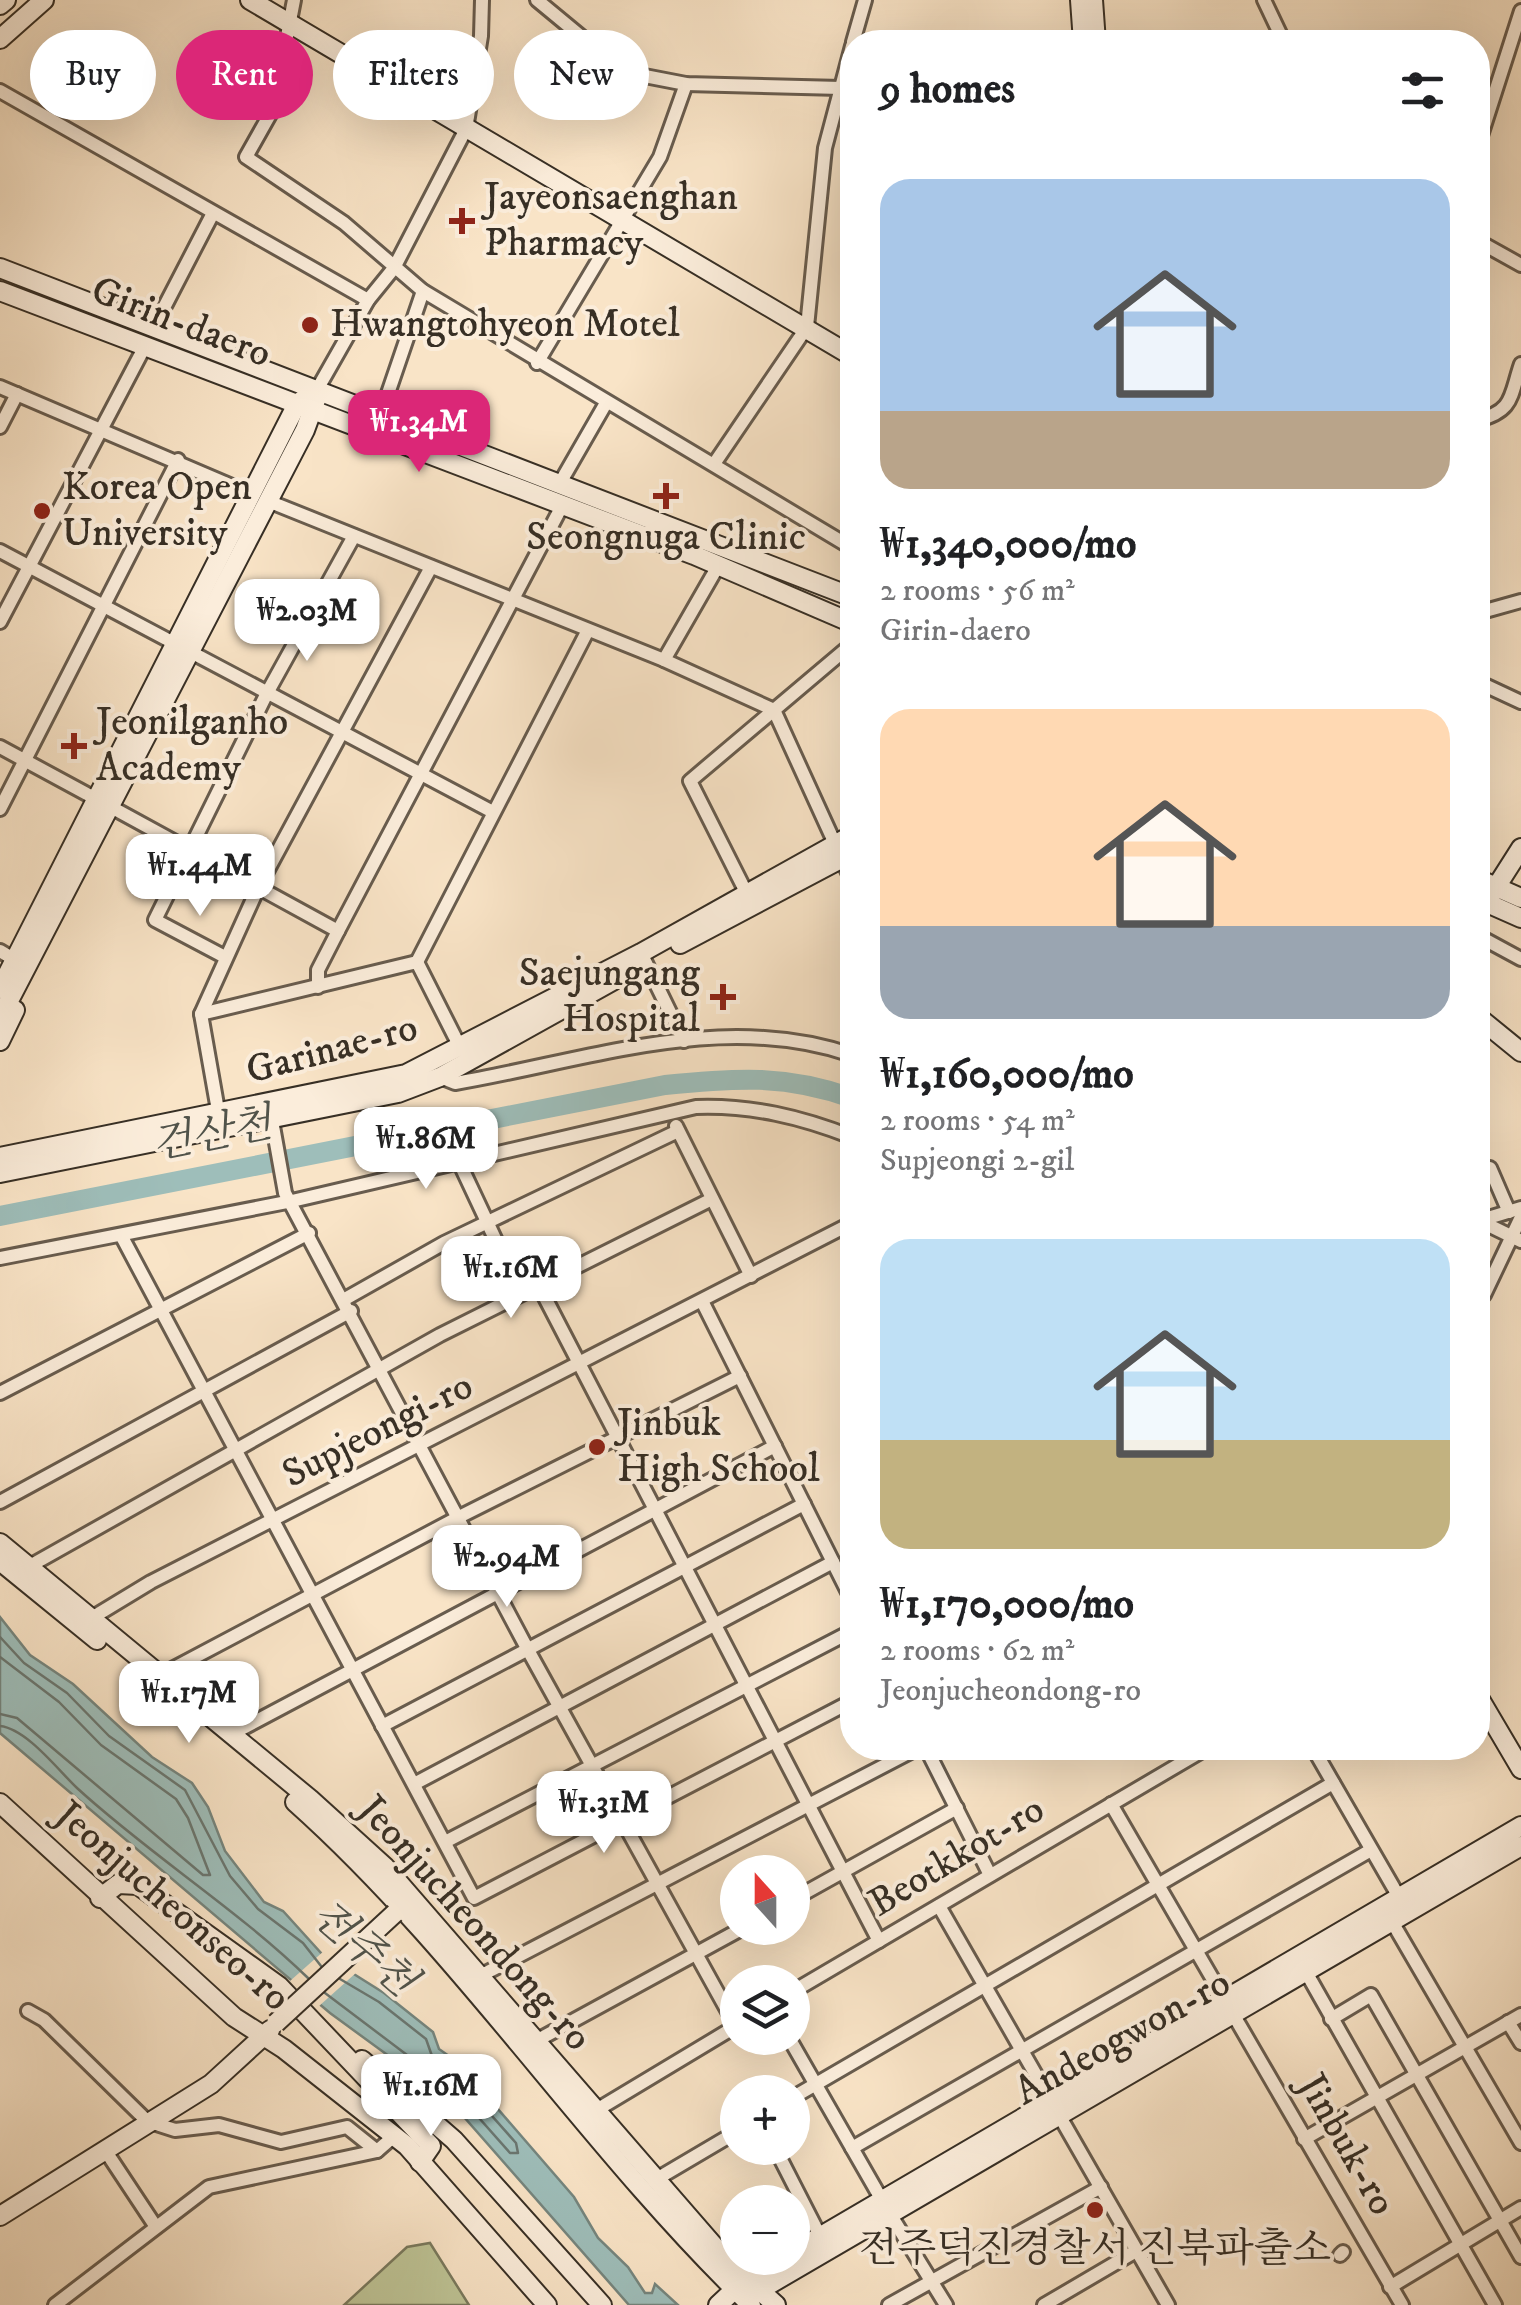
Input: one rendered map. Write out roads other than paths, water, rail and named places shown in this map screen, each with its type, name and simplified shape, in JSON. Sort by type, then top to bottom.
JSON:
[{"type":"street","points":[[0,5],[6,0]]},
{"type":"street","points":[[0,39],[44,0]]},
{"type":"street","points":[[250,0],[840,348]]},
{"type":"street","points":[[294,0],[273,108],[246,157],[344,222],[424,292],[536,363],[840,541]]},
{"type":"street","name":"Girin-daero","points":[[318,388],[368,300],[394,268],[466,129],[481,36],[482,0]]},
{"type":"street","points":[[537,0],[624,72],[686,84],[840,88]]},
{"type":"street","points":[[857,30],[865,0]]},
{"type":"street","points":[[1080,0],[1082,30]]},
{"type":"street","points":[[1092,0],[1095,30]]},
{"type":"street","points":[[1264,0],[1278,30]]},
{"type":"street","points":[[1490,108],[1521,11]]},
{"type":"street","points":[[536,363],[660,157],[686,84]]},
{"type":"street","points":[[0,91],[212,215],[368,300]]},
{"type":"street","points":[[714,464],[806,326],[825,148],[840,92]]},
{"type":"street","name":"Girin-daero","points":[[156,325],[212,215]]},
{"type":"street","points":[[1490,248],[1521,265]]},
{"type":"street","name":"Girin-daero","points":[[0,268],[156,325],[840,592]]},
{"type":"street","name":"Girin-daero","points":[[0,291],[562,504],[840,618]]},
{"type":"street","points":[[381,414],[424,292]]},
{"type":"street","points":[[0,622],[144,348]]},
{"type":"street","points":[[1490,417],[1507,408],[1521,364]]},
{"type":"street","points":[[0,386],[261,498],[664,660],[774,710],[840,836]]},
{"type":"street","points":[[0,990],[105,803],[318,388]]},
{"type":"street","points":[[0,428],[17,394]]},
{"type":"street","points":[[560,483],[606,403]]},
{"type":"street","points":[[0,809],[178,460]]},
{"type":"street","points":[[318,987],[318,970],[562,504]]},
{"type":"street","points":[[225,956],[155,920],[266,694],[354,536]]},
{"type":"street","points":[[0,551],[491,811]]},
{"type":"street","points":[[202,1014],[258,888],[431,566]]},
{"type":"street","points":[[664,660],[718,566]]},
{"type":"street","points":[[1490,610],[1521,601]]},
{"type":"street","points":[[416,962],[587,632]]},
{"type":"street","points":[[750,900],[690,782],[840,654]]},
{"type":"street","points":[[1490,688],[1521,702]]},
{"type":"street","points":[[0,747],[338,931]]},
{"type":"street","points":[[0,1018],[14,959],[50,925],[105,803]]},
{"type":"street","points":[[1490,885],[1521,848]]},
{"type":"street","name":"Garinae-ro","points":[[271,1118],[464,1055],[840,851]]},
{"type":"street","points":[[1490,893],[1521,898]]},
{"type":"street","points":[[1490,896],[1521,918]]},
{"type":"street","points":[[0,1041],[56,930],[50,925]]},
{"type":"street","points":[[1490,942],[1521,959]]},
{"type":"street","points":[[643,958],[684,1041]]},
{"type":"street","name":"Garinae-ro","points":[[220,1122],[202,1014],[416,962],[464,1055]]},
{"type":"street","points":[[1490,1027],[1521,1052]]},
{"type":"street","points":[[440,1077],[454,1083],[684,1041],[765,1035],[840,1052]]},
{"type":"street","name":"Garinae-ro","points":[[0,1157],[220,1122],[271,1118],[398,1092],[440,1077],[464,1055]]},
{"type":"street","points":[[0,1258],[460,1162],[669,1112],[736,1105],[792,1115],[840,1133]]},
{"type":"street","points":[[669,1112],[751,1276]]},
{"type":"street","points":[[271,1118],[289,1197],[558,1706],[720,1996]]},
{"type":"street","name":"Garinae-ro","points":[[0,1172],[220,1122]]},
{"type":"street","points":[[0,1502],[204,1392],[487,1222],[678,1132]]},
{"type":"street","points":[[460,1162],[520,1292]]},
{"type":"street","points":[[1490,1168],[1517,1213],[1516,1239],[1490,1284]]},
{"type":"street","points":[[28,1567],[34,1560],[520,1292],[712,1200]]},
{"type":"street","points":[[1490,1218],[1517,1213]]},
{"type":"street","points":[[1490,1226],[1516,1239]]},
{"type":"street","name":"Supjeongi-ro","points":[[90,1619],[112,1602],[420,1448],[840,1229]]},
{"type":"street","points":[[0,1393],[309,1233]]},
{"type":"street","points":[[121,1235],[474,1898],[840,1707]]},
{"type":"street","points":[[539,1286],[880,1941]]},
{"type":"street","points":[[702,1301],[840,1575]]},
{"type":"street","points":[[159,1676],[364,1566],[740,1376]]},
{"type":"street","points":[[230,1735],[775,1446]]},
{"type":"street","points":[[382,1726],[804,1504]]},
{"type":"street","name":"Jeonjucheondong-ro","points":[[0,1543],[310,1799],[589,2115],[655,2180],[737,2298]]},
{"type":"street","name":"Jeonjucheondong-ro","points":[[0,1562],[298,1804],[480,1976],[536,2041],[714,2274],[737,2298],[776,2305]]},
{"type":"street","points":[[414,1784],[834,1562]]},
{"type":"street","points":[[445,1842],[840,1638]]},
{"type":"street","points":[[1490,1716],[1521,1769]]},
{"type":"street","points":[[480,1976],[895,1760]]},
{"type":"street","points":[[932,1760],[990,1875]]},
{"type":"street","name":"Beotkkot-ro","points":[[810,1982],[1186,1760]]},
{"type":"street","points":[[1320,1760],[1399,1897]]},
{"type":"street","points":[[810,2088],[1333,1783]]},
{"type":"street","name":"Jeonjucheonseo-ro","points":[[0,1803],[100,1898],[262,2038],[284,2049],[393,2136],[548,2305]]},
{"type":"street","name":"Jinbuk-ro","points":[[1111,1804],[1402,2305]]},
{"type":"street","points":[[810,1890],[957,1808]]},
{"type":"street","name":"Andeogwon-ro","points":[[737,2298],[1056,2106],[1232,2007],[1399,1897],[1521,1826]]},
{"type":"street","name":"Andeogwon-ro","points":[[1232,2007],[1306,1972],[1521,1846]]},
{"type":"street","points":[[852,2148],[1371,1850]]},
{"type":"street","points":[[100,1898],[118,1884],[154,1893],[279,1986],[431,2146],[420,2162]]},
{"type":"street","points":[[3,2212],[211,2084],[403,1906]]},
{"type":"street","points":[[939,1906],[1168,2305]]},
{"type":"street","points":[[1392,1920],[1521,2143]]},
{"type":"street","points":[[536,2041],[720,1941]]},
{"type":"street","points":[[1306,1972],[1495,2305]]},
{"type":"street","points":[[1332,2018],[1372,1995],[1521,2256]]},
{"type":"street","points":[[28,2011],[44,2020],[147,2121],[175,2130],[219,2125],[281,2142],[347,2127],[377,2151]]},
{"type":"street","points":[[1304,2140],[1521,2014]]},
{"type":"street","points":[[1508,2022],[1521,2043]]},
{"type":"street","points":[[589,2115],[720,2036]]},
{"type":"street","points":[[343,2052],[364,2061],[454,2140],[602,2305]]},
{"type":"street","points":[[799,2055],[946,2305]]},
{"type":"street","points":[[54,2305],[210,2187],[377,2151],[393,2136]]},
{"type":"street","points":[[655,2180],[720,2142]]},
{"type":"street","points":[[105,2150],[156,2227]]},
{"type":"street","points":[[784,2165],[820,2238]]},
{"type":"street","points":[[888,2305],[1102,2188]]},
{"type":"street","name":"Andeogwon-ro","points":[[810,2244],[886,2208]]},
{"type":"street","points":[[1390,2287],[1521,2208]]},
{"type":"street","points":[[1044,2305],[1136,2251]]},
{"type":"street","points":[[714,2274],[737,2298],[765,2275]]},
{"type":"water","points":[[0,1617],[30,1655],[73,1684],[152,1757],[192,1783],[208,1807],[225,1851],[264,1902],[283,1911],[322,1954],[384,1993],[433,2032],[439,2049],[476,2075],[491,2101],[574,2197],[598,2238],[628,2267],[645,2293],[652,2293],[655,2284],[678,2305],[629,2305],[449,2100],[330,2013],[0,1733]]},
{"type":"waterway","name":"건산천","points":[[0,1216],[665,1085],[782,1081],[840,1094]]},
{"type":"place","name":"Jayeonsaenghan Pharmacy","points":[[462,221]]},
{"type":"place","name":"Hwangtohyeon Motel","points":[[310,325]]},
{"type":"place","name":"Seongnuga Clinic","points":[[666,496]]},
{"type":"place","name":"Korea Open University","points":[[42,511]]},
{"type":"place","name":"Jeonilganho Academy","points":[[74,746]]},
{"type":"place","name":"Saejungang Hospital","points":[[723,997]]},
{"type":"place","name":"Jinbuk High School","points":[[597,1447]]},
{"type":"place","name":"전주덕진경찰서 진북파출소","points":[[1095,2210]]},
{"type":"water label","name":"전주천","points":[[363,1949]]}]
